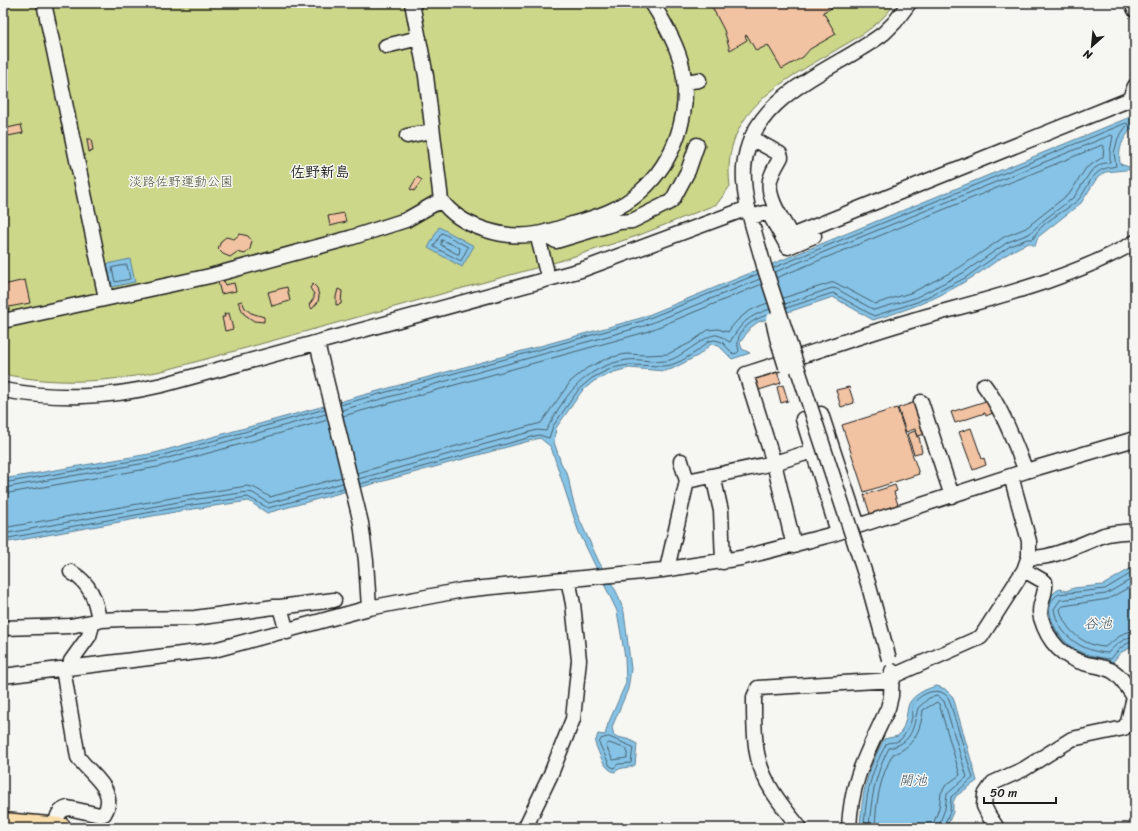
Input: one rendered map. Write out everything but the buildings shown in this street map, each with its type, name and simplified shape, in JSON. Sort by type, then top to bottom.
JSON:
[{"type":"highway","points":[[3,823],[57,828]]},
{"type":"street","points":[[44,3],[106,298]]},
{"type":"street","points":[[412,3],[426,76],[441,200],[445,207],[461,218],[484,229],[511,234],[543,233],[606,214],[633,198],[648,184],[668,157],[678,137],[684,106],[684,82],[678,54],[653,3]]},
{"type":"street","points":[[849,828],[850,808],[855,782],[888,708],[893,678],[868,583],[764,266],[749,212],[744,169],[746,152],[751,138],[760,122],[780,100],[802,84],[876,39],[896,22],[908,3]]},
{"type":"street","points":[[1132,3],[1135,10]]},
{"type":"street","points":[[386,46],[419,38]]},
{"type":"street","points":[[684,82],[699,80]]},
{"type":"street","points":[[751,138],[780,154],[781,157],[770,178],[770,186],[773,202],[789,232],[794,234],[1126,101],[1130,98],[1135,86]]},
{"type":"street","points":[[3,390],[43,396],[79,397],[116,395],[162,385],[588,268],[749,212],[765,212],[770,215],[788,247],[1132,106],[1135,99]]},
{"type":"street","points":[[407,136],[432,131]]},
{"type":"street","points":[[543,233],[556,241],[619,222],[632,221],[666,204],[673,199],[681,185],[697,145]]},
{"type":"street","points":[[3,321],[210,276],[350,238],[406,220],[441,200]]},
{"type":"street","points":[[543,233],[546,269]]},
{"type":"street","points":[[794,546],[774,463],[746,374],[872,332],[1042,284],[1095,264],[1135,242]]},
{"type":"street","points":[[764,266],[795,333],[858,526]]},
{"type":"street","points":[[764,266],[777,338],[838,532]]},
{"type":"street","points":[[317,343],[353,490],[365,550],[369,608]]},
{"type":"street","points":[[984,385],[991,394],[1011,435],[1026,471]]},
{"type":"street","points":[[921,402],[952,496]]},
{"type":"street","points":[[3,676],[205,652],[287,632],[369,608],[463,590],[723,562],[794,546],[1026,471],[1135,439]]},
{"type":"street","points":[[687,481],[774,463],[813,450]]},
{"type":"street","points":[[667,569],[687,481],[681,461]]},
{"type":"street","points":[[713,476],[721,511],[723,562]]},
{"type":"street","points":[[800,828],[778,801],[760,764],[757,754],[754,697],[758,688],[893,678],[970,644],[981,637],[1024,570],[1029,556],[1029,541],[1011,476]]},
{"type":"street","points":[[1029,556],[1033,558],[1045,557],[1104,535],[1135,531]]},
{"type":"street","points":[[997,828],[984,806],[985,795],[993,783],[1024,769],[1072,739],[1124,728],[1128,722],[1134,698],[1121,678],[1114,672],[1073,659],[1056,647],[1047,633],[1041,617],[1040,604],[1045,592],[1045,582],[1024,570]]},
{"type":"street","points":[[57,828],[59,812],[63,809],[68,808],[100,815],[104,814],[109,804],[109,796],[105,786],[78,757],[66,669],[89,636],[96,621],[95,599],[84,580],[71,572]]},
{"type":"street","points":[[525,828],[573,719],[579,660],[573,604],[568,579]]},
{"type":"street","points":[[3,628],[70,626],[96,621],[196,618],[334,600]]},
{"type":"street","points":[[280,608],[287,632]]},
{"type":"green space","name":"淡路佐野運動公園","points":[[3,3],[895,3],[878,23],[779,85],[761,100],[746,117],[735,136],[730,159],[730,186],[717,204],[637,236],[550,264],[166,370],[105,380],[65,381],[24,378],[3,374]]},
{"type":"water","points":[[1135,115],[1135,127],[1132,128],[1123,140],[1120,149],[1120,164],[1135,169],[1105,172],[1097,178],[1081,203],[1038,237],[1035,246],[1029,243],[1020,247],[943,294],[909,308],[873,320],[833,297],[758,322],[750,328],[740,343],[742,349],[750,353],[732,359],[719,346],[711,344],[699,355],[672,369],[664,371],[629,368],[614,372],[594,381],[582,391],[556,428],[554,442],[561,463],[568,476],[577,514],[599,562],[617,593],[624,612],[631,669],[628,689],[612,727],[614,736],[630,740],[637,744],[635,765],[615,772],[611,771],[602,760],[595,743],[598,734],[605,735],[608,724],[626,683],[625,657],[617,611],[578,530],[551,447],[540,438],[267,513],[249,501],[186,510],[3,543],[3,479],[155,453],[641,318]]},
{"type":"water","points":[[439,227],[474,246],[462,267],[428,248]]},
{"type":"water","points":[[130,259],[135,282],[112,287],[107,264]]},
{"type":"water","name":"谷池","points":[[1135,566],[1135,645],[1120,653],[1112,663],[1083,657],[1068,649],[1056,636],[1048,619],[1048,602],[1052,595],[1059,589],[1066,591],[1074,588],[1103,585]]},
{"type":"water","name":"開池","points":[[937,686],[945,689],[953,697],[977,781],[956,796],[953,802],[953,812],[946,828],[860,828],[862,803],[866,782],[873,762],[884,739],[898,736],[905,723],[909,703],[915,696]]},
{"type":"district","name":"佐野新島","points":[[320,172]]}]
